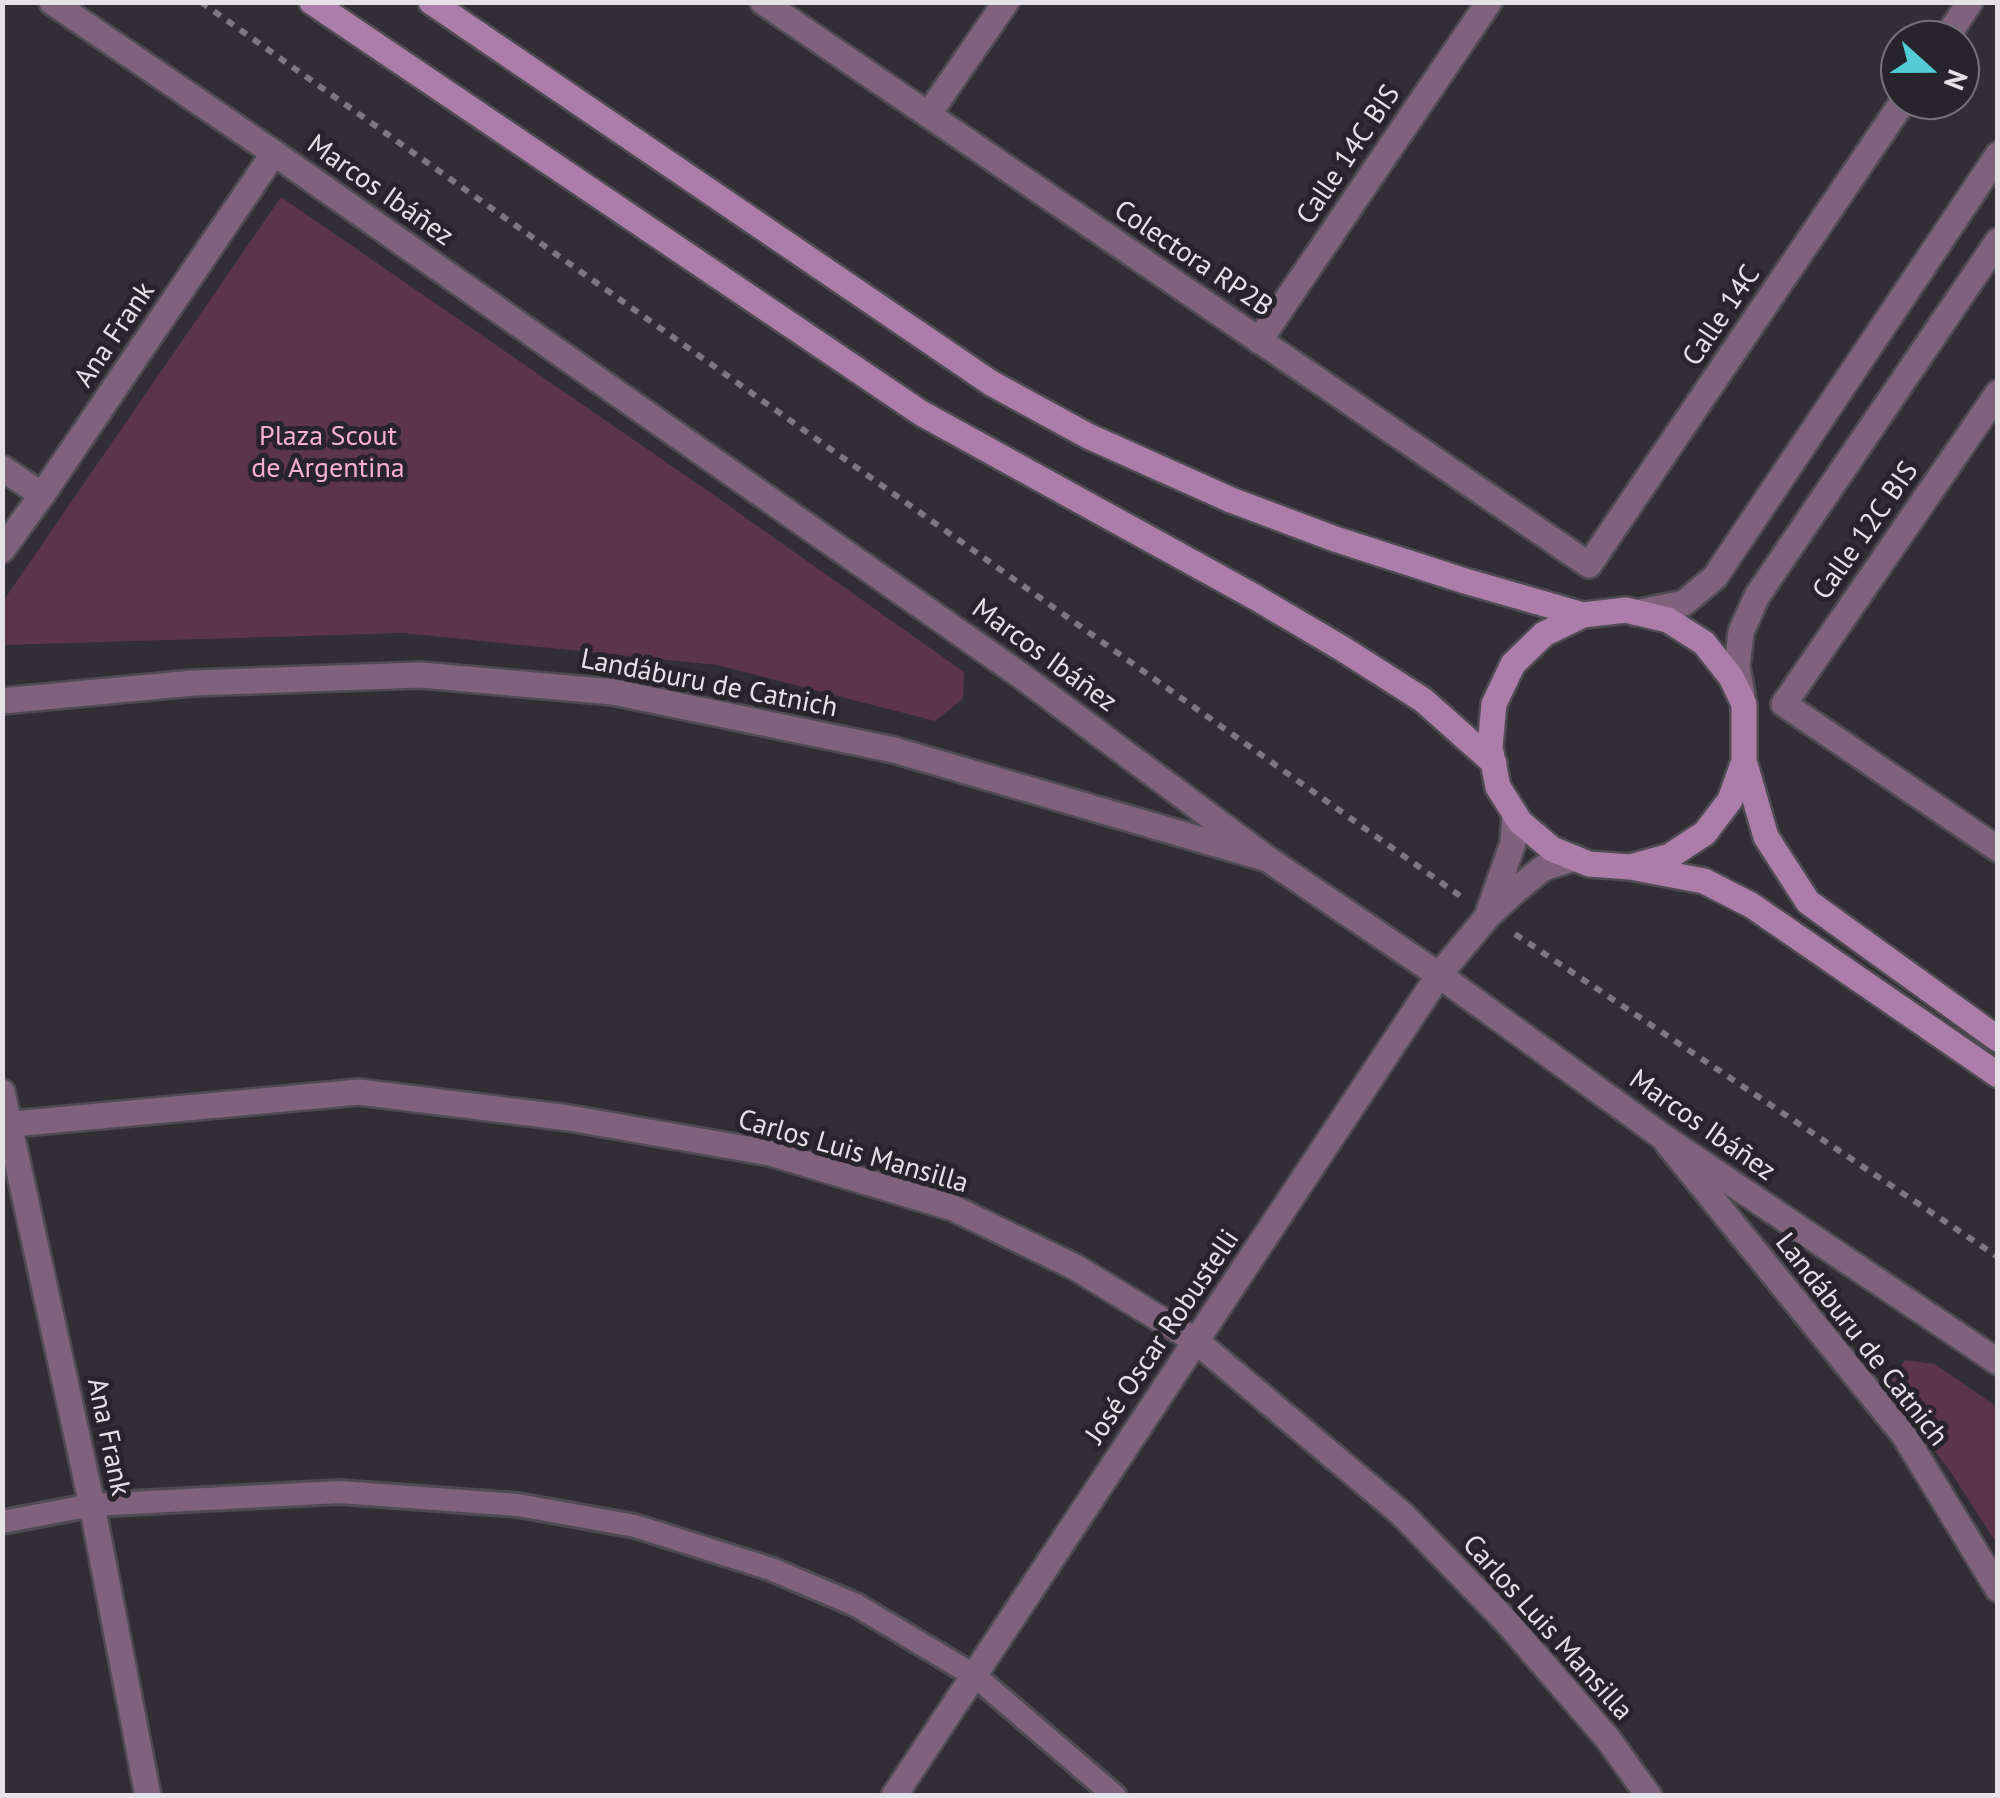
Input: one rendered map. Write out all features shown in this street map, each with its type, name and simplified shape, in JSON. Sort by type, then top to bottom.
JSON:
[{"type":"main road","points":[[312,2],[921,413],[1344,649],[1423,700],[1494,763]]},
{"type":"main road","points":[[430,2],[990,382],[1088,436],[1230,500],[1465,581],[1582,615]]},
{"type":"main road","points":[[1998,1038],[1808,902],[1766,837],[1744,761],[1744,704],[1731,677],[1704,643],[1668,620],[1626,610],[1582,615],[1544,634],[1513,664],[1494,704],[1490,747],[1498,787],[1520,822],[1552,849],[1589,864],[1630,867],[1704,881],[1751,905],[1998,1075]]},
{"type":"main road","points":[[1630,867],[1670,856],[1705,833],[1730,800],[1744,761]]},
{"type":"street","name":"Marcos Ibáñez","points":[[52,2],[1020,675],[1269,860],[1439,975],[1663,1138],[1998,1362]]},
{"type":"street","name":"Colectora RP2B","points":[[763,2],[1588,566]]},
{"type":"street","points":[[928,115],[1006,2]]},
{"type":"street","name":"Calle 14C BIS","points":[[1259,340],[1490,2]]},
{"type":"street","name":"Calle 14C","points":[[1588,566],[1890,120]]},
{"type":"street","name":"Ana Frank","points":[[2,550],[274,153]]},
{"type":"street","points":[[1635,612],[1684,603],[1714,578],[1998,155]]},
{"type":"street","points":[[1744,704],[1737,667],[1741,632],[1757,596],[1998,241]]},
{"type":"street","name":"Calle 12C BIS","points":[[1998,393],[1784,704],[1998,848]]},
{"type":"street","points":[[2,468],[42,496]]},
{"type":"street","name":"Landáburu de Catnich","points":[[2,702],[192,683],[421,675],[613,692],[894,750],[1269,860]]},
{"type":"street","points":[[1488,916],[1513,843],[1515,814]]},
{"type":"street","points":[[1488,916],[1544,868],[1575,858]]},
{"type":"street","name":"José Oscar Robustelli","points":[[894,1796],[1439,975],[1488,916]]},
{"type":"street","name":"Ana Frank","points":[[2,1092],[92,1506],[148,1796]]},
{"type":"street","name":"Carlos Luis Mansilla","points":[[6,1124],[360,1092],[569,1118],[770,1153],[953,1208],[1076,1268],[1196,1341],[1402,1514],[1506,1621],[1608,1739],[1649,1796]]},
{"type":"street","name":"Landáburu de Catnich","points":[[1663,1138],[1904,1436],[1998,1590]]},
{"type":"lane","points":[[2,1522],[92,1506],[340,1492],[518,1505],[635,1526],[770,1568],[856,1605],[974,1676],[1114,1796]]},
{"type":"path","points":[[201,2],[1488,916],[1998,1256]]},
{"type":"green space","name":"Plaza Scout de Argentina","points":[[281,197],[964,672],[963,699],[935,721],[717,665],[403,633],[3,645],[3,601]]},
{"type":"green space","points":[[1905,1360],[1935,1364],[1997,1407],[1997,1544],[1950,1471],[1900,1406],[1891,1378]]}]
